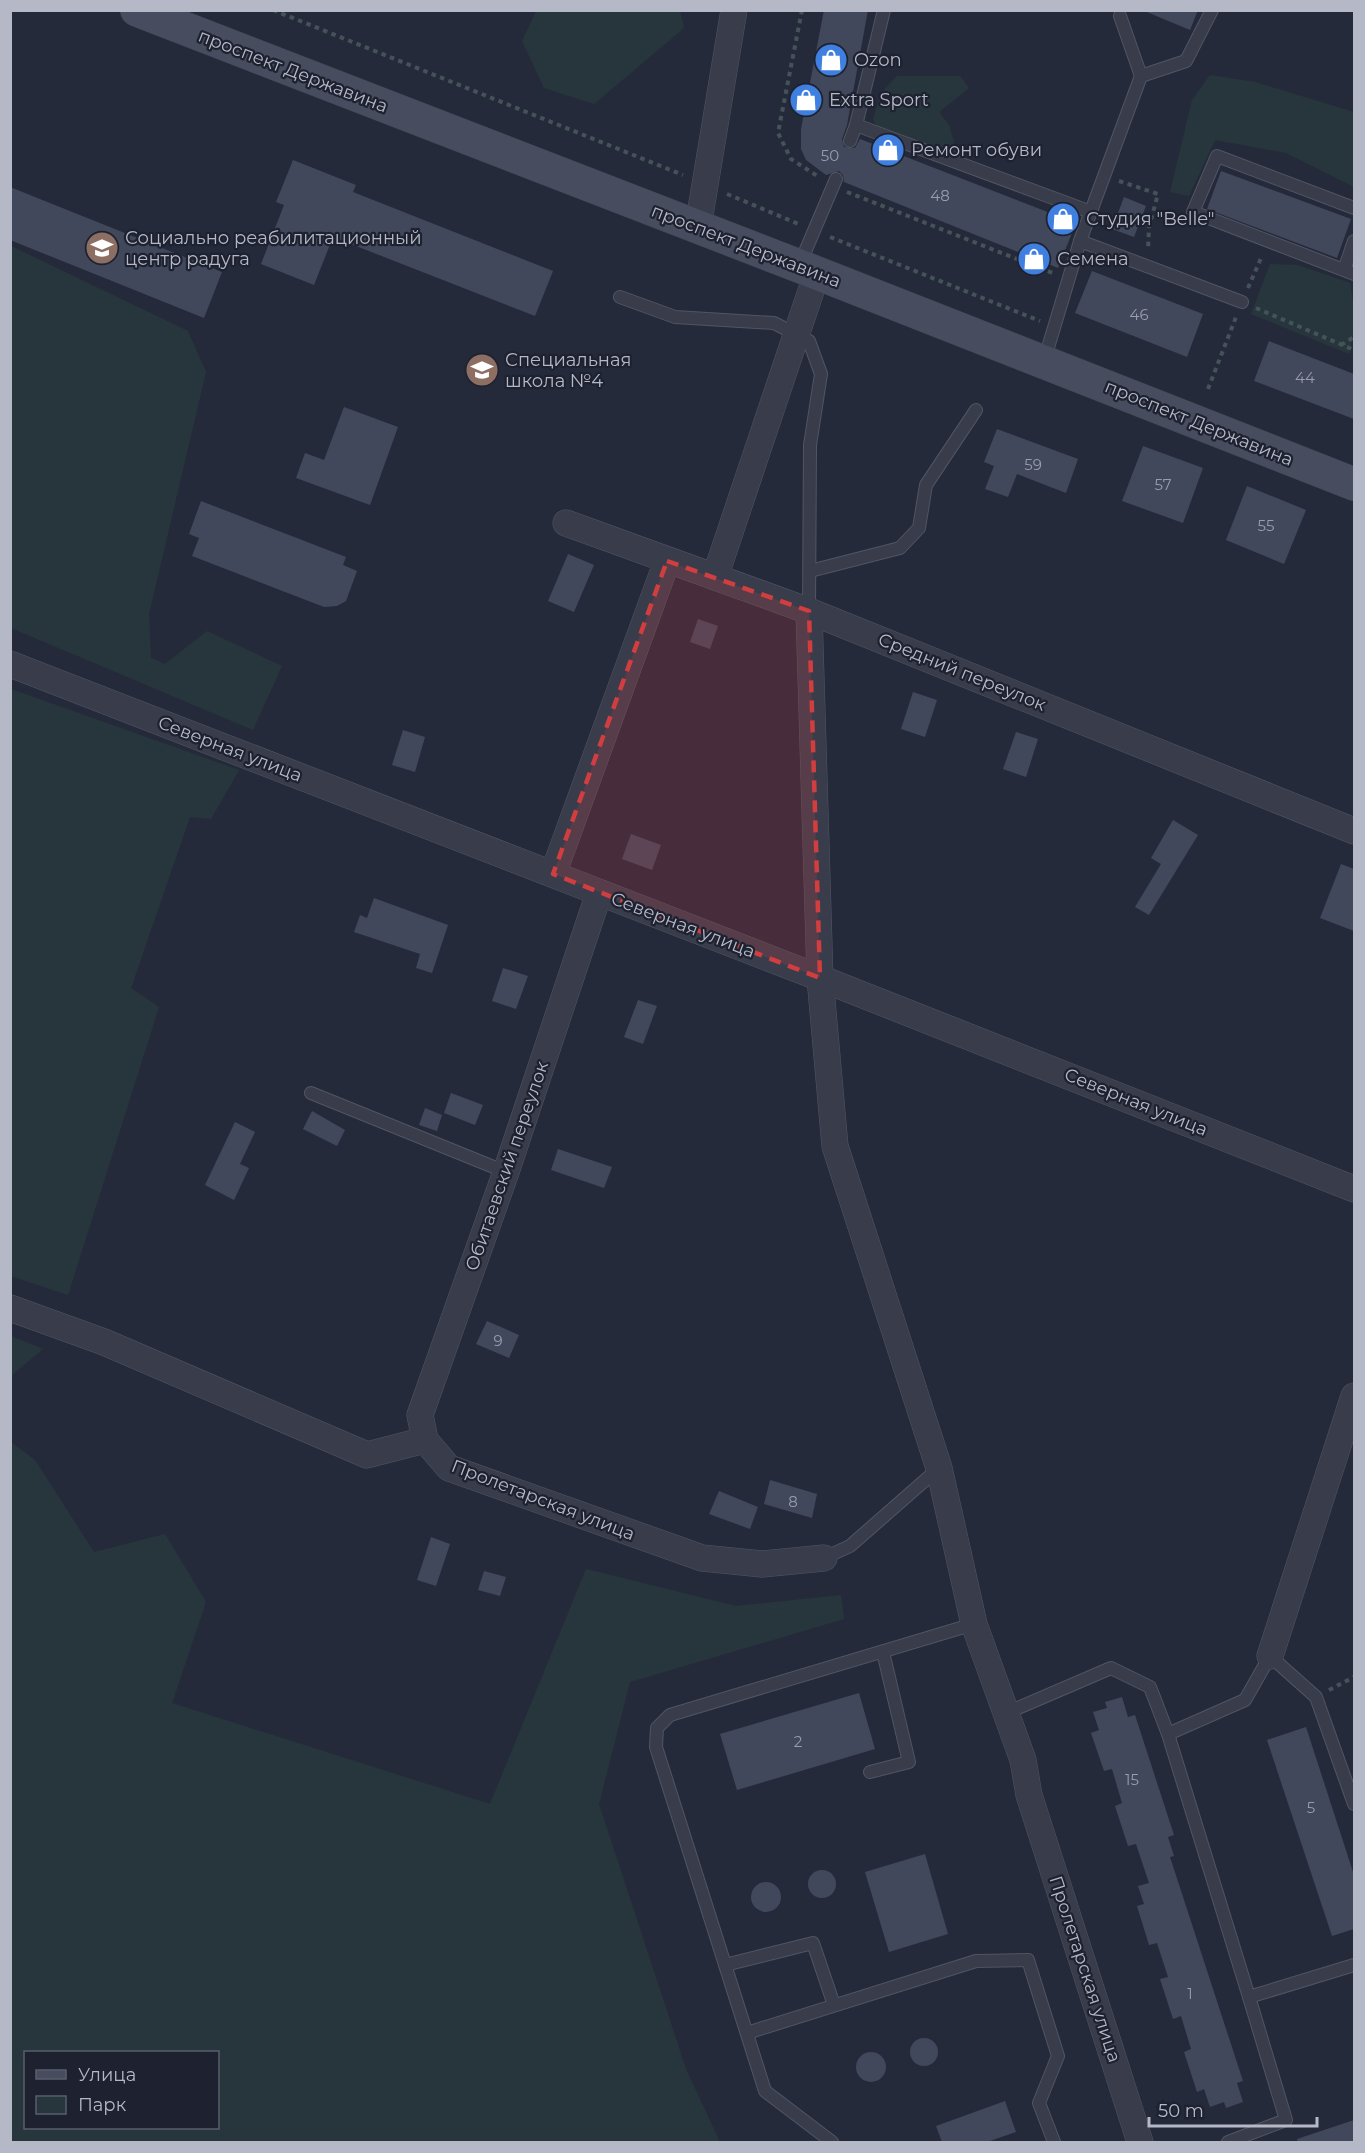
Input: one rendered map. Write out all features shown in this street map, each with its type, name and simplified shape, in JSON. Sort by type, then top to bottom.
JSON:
[{"type":"main road","name":"проспект Державина","points":[[136,10],[808,269],[1354,484]]},
{"type":"street","points":[[698,227],[734,10]]},
{"type":"street","points":[[715,577],[797,333],[808,269]]},
{"type":"street","name":"Средний переулок","points":[[566,523],[809,610],[1354,831]]},
{"type":"street","points":[[553,874],[667,561]]},
{"type":"street","name":"Пролетарская улица","points":[[809,610],[820,978],[835,1146],[939,1468],[974,1624],[1023,1760],[1029,1795],[1140,2142]]},
{"type":"street","name":"Северная улица","points":[[10,664],[1354,1188]]},
{"type":"street","name":"Обитаевский переулок","points":[[425,1440],[420,1415],[506,1172],[599,893]]},
{"type":"street","points":[[10,1308],[104,1342],[367,1455],[425,1440]]},
{"type":"street","points":[[1270,1656],[1354,1396]]},
{"type":"street","name":"Пролетарская улица","points":[[425,1440],[449,1468],[702,1558],[762,1564],[824,1558]]},
{"type":"lane","points":[[850,141],[885,10]]},
{"type":"lane","points":[[1141,76],[1186,61],[1212,10]]},
{"type":"lane","points":[[1044,361],[1080,241],[1141,76],[1120,16]]},
{"type":"lane","points":[[856,125],[1090,212]]},
{"type":"lane","points":[[1354,208],[1216,156],[1193,212],[1349,272],[1354,241]]},
{"type":"lane","points":[[808,269],[814,230],[834,183]]},
{"type":"lane","points":[[1080,241],[1242,302]]},
{"type":"lane","points":[[620,297],[675,317],[774,323],[797,333],[809,342],[821,374],[810,445],[809,610]]},
{"type":"lane","points":[[810,571],[900,548],[919,528],[926,484],[976,410]]},
{"type":"lane","points":[[311,1093],[506,1172]]},
{"type":"lane","points":[[824,1558],[850,1546],[939,1468]]},
{"type":"lane","points":[[832,2142],[765,2091],[656,1747],[657,1728],[670,1715],[974,1624]]},
{"type":"lane","points":[[870,1772],[909,1762],[883,1652]]},
{"type":"lane","points":[[1168,1734],[1245,1700],[1270,1656],[1316,1697],[1354,1804]]},
{"type":"lane","points":[[1005,1713],[1111,1668],[1150,1687],[1168,1734],[1286,2120],[1228,2142]]},
{"type":"lane","points":[[725,1965],[813,1943],[834,2005]]},
{"type":"lane","points":[[747,2033],[976,1961],[1028,1960],[1058,2056],[1039,2103],[1054,2142]]},
{"type":"lane","points":[[1249,1997],[1354,1965]]},
{"type":"path","points":[[273,10],[689,178]]},
{"type":"path","points":[[802,10],[778,133],[791,159],[834,183],[1069,280]]},
{"type":"path","points":[[1104,176],[1158,194],[1149,227],[1148,267]]},
{"type":"path","points":[[720,190],[1055,327]]},
{"type":"path","points":[[1242,302],[1354,350]]},
{"type":"path","points":[[1341,345],[1354,337]]},
{"type":"path","points":[[1316,1697],[1354,1677]]},
{"type":"highlighted area","points":[[667,561],[809,611],[820,978],[553,874]]},
{"type":"green space","points":[[536,11],[680,11],[684,28],[594,104],[544,88],[522,41]]},
{"type":"green space","points":[[1210,75],[1255,82],[1354,112],[1354,187],[1286,153],[1215,140],[1189,196],[1170,192],[1192,100]]},
{"type":"green space","points":[[897,76],[960,76],[969,88],[939,112],[949,125],[958,156],[878,130],[873,119],[881,93]]},
{"type":"green space","points":[[11,246],[188,331],[206,372],[149,614],[151,658],[165,664],[207,631],[282,666],[253,730],[11,628]]},
{"type":"green space","points":[[1270,264],[1298,265],[1350,283],[1354,318],[1349,354],[1251,314]]},
{"type":"green space","points":[[11,689],[239,770],[211,819],[190,817],[131,988],[159,1007],[68,1295],[11,1276]]},
{"type":"green space","points":[[11,1336],[43,1349],[10,1376]]},
{"type":"green space","points":[[11,1442],[35,1460],[94,1552],[165,1534],[206,1602],[172,1703],[490,1804],[586,1569],[736,1606],[841,1595],[844,1619],[630,1682],[599,1804],[686,2069],[720,2142],[11,2142]]},
{"type":"building","points":[[824,10],[868,10],[847,125],[842,139],[844,147],[855,148],[860,139],[1076,223],[1058,268],[844,182],[843,175],[839,171],[826,175],[806,160],[801,149],[801,129]]},
{"type":"building","points":[[1142,10],[1198,10],[1190,30]]},
{"type":"building","points":[[293,160],[356,185],[353,192],[553,271],[535,316],[333,237],[314,285],[261,264],[284,205],[276,202]]},
{"type":"building","points":[[1221,171],[1351,219],[1337,258],[1207,209]]},
{"type":"building","points":[[10,187],[222,272],[204,318],[10,240]]},
{"type":"building","points":[[1124,197],[1146,206],[1134,237],[1112,229]]},
{"type":"building","points":[[1092,271],[1203,314],[1187,357],[1075,313]]},
{"type":"building","points":[[1269,341],[1354,374],[1354,419],[1254,381]]},
{"type":"building","points":[[344,407],[398,427],[370,505],[296,478],[305,453],[324,460]]},
{"type":"building","points":[[997,429],[1078,459],[1066,493],[1017,474],[1008,497],[985,489],[994,466],[984,462]]},
{"type":"building","points":[[1143,446],[1203,468],[1183,523],[1122,501]]},
{"type":"building","points":[[1247,486],[1306,510],[1284,564],[1226,540]]},
{"type":"building","points":[[201,501],[346,557],[343,565],[357,571],[346,601],[337,606],[324,607],[192,556],[199,538],[189,534]]},
{"type":"building","points":[[568,554],[594,565],[574,612],[548,601]]},
{"type":"building","points":[[698,619],[718,626],[710,649],[690,642]]},
{"type":"building","points":[[913,692],[937,700],[925,737],[901,729]]},
{"type":"building","points":[[403,730],[425,737],[415,772],[392,765]]},
{"type":"building","points":[[1016,732],[1038,739],[1026,777],[1003,769]]},
{"type":"building","points":[[1173,820],[1198,835],[1149,915],[1135,907],[1161,864],[1151,858]]},
{"type":"building","points":[[631,834],[661,845],[652,870],[622,859]]},
{"type":"building","points":[[1341,864],[1354,869],[1354,931],[1320,918]]},
{"type":"building","points":[[374,898],[448,925],[432,973],[416,968],[420,954],[354,932],[360,915],[367,918]]},
{"type":"building","points":[[503,968],[528,976],[516,1009],[492,1001]]},
{"type":"building","points":[[638,1000],[657,1006],[643,1044],[624,1037]]},
{"type":"building","points":[[451,1093],[483,1105],[475,1125],[444,1113]]},
{"type":"building","points":[[425,1108],[442,1115],[437,1131],[419,1125]]},
{"type":"building","points":[[312,1111],[345,1130],[337,1146],[303,1129]]},
{"type":"building","points":[[235,1122],[255,1132],[240,1164],[249,1168],[234,1200],[205,1185]]},
{"type":"building","points":[[558,1149],[612,1167],[604,1188],[551,1170]]},
{"type":"building","points":[[487,1321],[519,1335],[509,1358],[476,1344]]},
{"type":"building","points":[[770,1480],[817,1494],[812,1518],[764,1504]]},
{"type":"building","points":[[719,1491],[758,1507],[750,1529],[709,1514]]},
{"type":"building","points":[[431,1537],[450,1544],[436,1586],[417,1580]]},
{"type":"building","points":[[484,1571],[506,1577],[500,1596],[478,1590]]},
{"type":"building","points":[[859,1693],[875,1749],[737,1790],[720,1734]]},
{"type":"building","points":[[1122,1697],[1128,1717],[1135,1715],[1174,1835],[1168,1837],[1174,1856],[1170,1857],[1243,2081],[1237,2083],[1243,2102],[1226,2108],[1224,2102],[1210,2107],[1204,2089],[1197,2092],[1184,2052],[1191,2049],[1181,2016],[1173,2019],[1160,1979],[1168,1977],[1157,1943],[1149,1945],[1137,1906],[1144,1904],[1138,1886],[1149,1883],[1136,1844],[1128,1846],[1115,1806],[1122,1803],[1112,1769],[1104,1771],[1091,1733],[1099,1730],[1093,1712],[1107,1708],[1105,1702]]},
{"type":"building","points":[[1306,1727],[1354,1875],[1354,1929],[1332,1936],[1267,1740]]},
{"type":"building","points":[[925,1854],[948,1934],[889,1952],[865,1872]]},
{"type":"building","points":[[822,1870],[832,1874],[836,1884],[832,1894],[822,1898],[812,1894],[808,1884],[812,1874]]},
{"type":"building","points":[[766,1882],[777,1886],[781,1897],[777,1908],[766,1912],[755,1908],[751,1897],[755,1886]]},
{"type":"building","points":[[924,2038],[934,2042],[938,2052],[934,2062],[924,2066],[914,2062],[910,2052],[914,2042]]},
{"type":"building","points":[[871,2052],[881,2057],[886,2067],[881,2077],[871,2082],[861,2077],[856,2067],[861,2057]]},
{"type":"building","points":[[1005,2101],[1016,2132],[987,2142],[942,2142],[936,2126]]},
{"type":"building","points":[[1354,2120],[1354,2142],[1298,2142],[1297,2139]]},
{"type":"place","name":"Ozon","points":[[831,60]]},
{"type":"place","name":"Extra Sport","points":[[806,100]]},
{"type":"place","name":"Ремонт обуви","points":[[888,150]]},
{"type":"place","name":"Студия \"Belle\"","points":[[1063,219]]},
{"type":"place","name":"Социально реабилитационный центр радуга","points":[[102,248]]},
{"type":"place","name":"Семена","points":[[1034,259]]},
{"type":"place","name":"Специальная школа №4","points":[[482,370]]}]
